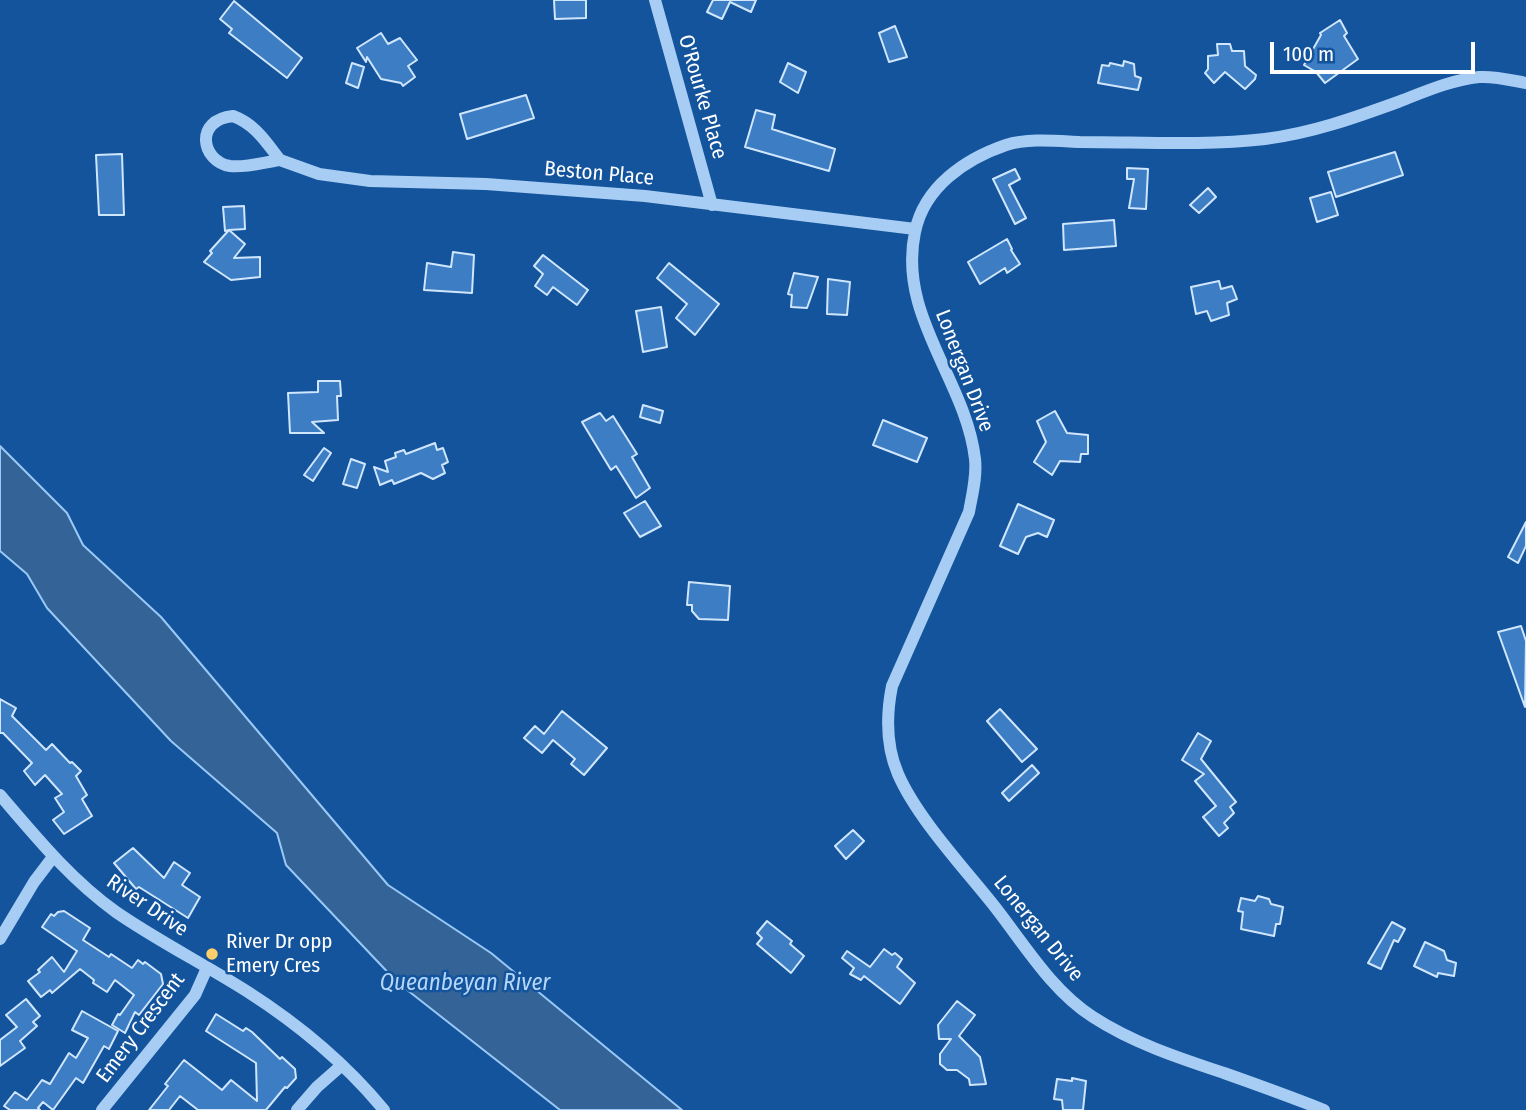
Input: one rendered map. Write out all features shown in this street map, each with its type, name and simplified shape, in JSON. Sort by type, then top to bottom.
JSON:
[{"type":"street","name":"O'Rourke Place","points":[[655,0],[712,205]]},
{"type":"street","name":"Lonergan Drive","points":[[1324,1110],[1134,1040],[1091,1017],[1053,981],[909,796],[898,774],[890,751],[887,727],[892,686],[965,522],[974,486],[975,461],[961,410],[915,297],[911,253],[915,229],[926,204],[939,185],[960,167],[1010,144],[1041,141],[1197,143],[1265,139],[1312,131],[1450,83],[1478,78],[1500,78],[1526,83]]},
{"type":"street","name":"Beston Place","points":[[280,160],[255,128],[245,120],[233,116],[220,117],[206,131],[207,144],[212,155],[222,164],[232,166],[280,160],[319,174],[370,181],[565,190],[915,229]]},
{"type":"street","name":"River Drive","points":[[0,795],[53,857],[115,911],[249,993],[342,1065],[384,1110]]},
{"type":"street","points":[[0,939],[34,882],[53,857]]},
{"type":"street","name":"Emery Crescent","points":[[102,1110],[195,995],[207,968]]},
{"type":"street","points":[[297,1110],[317,1087],[342,1065]]},
{"type":"water","name":"Queanbeyan River","points":[[0,446],[67,513],[83,545],[161,617],[388,885],[491,953],[682,1110],[560,1110],[397,982],[286,865],[277,833],[171,741],[47,608],[27,574],[0,551]]},
{"type":"building","points":[[554,0],[586,0],[586,18],[555,19]]},
{"type":"building","points":[[713,0],[756,0],[751,12],[730,2],[722,19],[707,12]]},
{"type":"building","points":[[234,1],[302,58],[287,78],[229,33],[232,29],[220,19]]},
{"type":"building","points":[[1340,20],[1347,33],[1344,36],[1358,59],[1325,83],[1316,72],[1304,65],[1320,33]]},
{"type":"building","points":[[895,26],[907,57],[889,62],[879,33]]},
{"type":"building","points":[[381,33],[388,44],[400,38],[417,60],[408,66],[415,77],[403,86],[401,83],[381,79],[367,57],[366,62],[357,48]]},
{"type":"building","points":[[1217,44],[1230,44],[1232,51],[1244,51],[1245,66],[1256,75],[1245,89],[1225,72],[1214,83],[1205,73],[1208,69],[1208,56],[1218,55]]},
{"type":"building","points":[[1124,61],[1134,64],[1135,76],[1141,78],[1138,90],[1098,83],[1102,65],[1109,66],[1110,63],[1123,66]]},
{"type":"building","points":[[352,63],[364,67],[358,88],[346,83]]},
{"type":"building","points":[[788,63],[806,72],[798,93],[780,82]]},
{"type":"building","points":[[526,95],[534,118],[467,139],[460,114]]},
{"type":"building","points":[[756,110],[775,115],[772,129],[835,149],[829,171],[745,147]]},
{"type":"building","points":[[1395,152],[1403,175],[1336,197],[1328,172]]},
{"type":"building","points":[[122,154],[124,215],[99,215],[96,155]]},
{"type":"building","points":[[1127,168],[1148,169],[1146,209],[1129,208],[1134,179],[1127,179]]},
{"type":"building","points":[[1015,169],[1020,179],[1009,185],[1026,218],[1015,224],[993,179]]},
{"type":"building","points":[[1208,188],[1216,197],[1199,213],[1190,205]]},
{"type":"building","points":[[1331,192],[1338,215],[1317,222],[1310,198]]},
{"type":"building","points":[[244,206],[245,229],[225,231],[223,207]]},
{"type":"building","points":[[1114,220],[1116,246],[1064,250],[1063,224]]},
{"type":"building","points":[[229,230],[245,244],[234,258],[260,257],[260,277],[231,280],[204,262]]},
{"type":"building","points":[[1007,239],[1020,264],[1007,273],[1005,268],[980,284],[968,262]]},
{"type":"building","points":[[453,252],[474,255],[472,293],[424,290],[427,263],[451,267]]},
{"type":"building","points":[[543,255],[588,290],[577,305],[553,287],[547,295],[535,286],[543,274],[534,266]]},
{"type":"building","points":[[669,263],[719,304],[695,335],[676,318],[687,304],[657,278]]},
{"type":"building","points":[[794,273],[818,277],[807,308],[791,307],[792,295],[788,294]]},
{"type":"building","points":[[828,279],[850,282],[847,315],[827,314]]},
{"type":"building","points":[[1219,281],[1221,289],[1232,286],[1237,299],[1227,303],[1229,315],[1211,321],[1207,311],[1196,314],[1191,287]]},
{"type":"building","points":[[661,307],[667,347],[643,352],[636,311]]},
{"type":"building","points":[[318,381],[340,381],[341,396],[337,396],[338,420],[312,422],[324,433],[290,433],[288,393],[318,392]]},
{"type":"building","points":[[643,405],[663,411],[660,423],[640,417]]},
{"type":"building","points":[[1055,411],[1067,433],[1088,435],[1088,454],[1081,454],[1080,462],[1060,461],[1052,475],[1034,462],[1046,442],[1037,421]]},
{"type":"building","points":[[600,413],[606,421],[613,416],[637,454],[632,457],[650,488],[636,498],[616,466],[611,470],[582,422]]},
{"type":"building","points":[[883,420],[927,438],[917,462],[873,445]]},
{"type":"building","points":[[435,443],[437,450],[443,448],[448,462],[442,465],[445,473],[433,479],[421,473],[394,484],[392,480],[380,485],[374,467],[388,472],[385,461],[396,457],[395,453],[404,450],[406,454]]},
{"type":"building","points":[[324,448],[331,453],[313,481],[304,475]]},
{"type":"building","points":[[351,459],[365,464],[357,488],[343,484]]},
{"type":"building","points":[[645,501],[661,526],[640,537],[624,513]]},
{"type":"building","points":[[1018,504],[1054,520],[1047,537],[1038,533],[1026,537],[1018,554],[1000,546]]},
{"type":"building","points":[[1526,522],[1526,546],[1518,563],[1508,557]]},
{"type":"building","points":[[689,582],[730,586],[728,620],[699,619],[692,611],[692,605],[687,605]]},
{"type":"building","points":[[1521,626],[1526,641],[1525,707],[1498,632]]},
{"type":"building","points":[[0,699],[16,708],[12,716],[46,750],[52,744],[81,771],[76,776],[87,795],[82,799],[92,816],[64,834],[53,820],[64,812],[55,798],[62,794],[45,775],[35,785],[24,771],[32,763],[0,733]]},
{"type":"building","points":[[1000,709],[1037,749],[1022,762],[987,721]]},
{"type":"building","points":[[562,711],[607,748],[584,775],[571,764],[575,759],[553,740],[542,753],[524,738],[535,726],[544,734]]},
{"type":"building","points":[[1198,733],[1211,741],[1201,759],[1236,802],[1230,807],[1234,813],[1224,823],[1228,828],[1219,836],[1203,817],[1216,806],[1195,781],[1204,774],[1182,760]]},
{"type":"building","points":[[1032,765],[1039,773],[1009,801],[1002,793]]},
{"type":"building","points":[[853,830],[864,841],[846,859],[835,846]]},
{"type":"building","points":[[133,848],[164,878],[174,862],[190,873],[182,885],[200,897],[188,918],[139,887],[136,889],[114,863]]},
{"type":"building","points":[[1258,896],[1283,907],[1280,924],[1276,924],[1274,936],[1241,929],[1243,912],[1238,911],[1241,898],[1255,901]]},
{"type":"building","points":[[64,911],[90,928],[83,940],[109,957],[111,954],[132,968],[138,960],[143,964],[145,962],[161,974],[163,984],[139,1015],[135,1012],[125,1033],[112,1025],[134,995],[115,980],[107,992],[93,983],[94,980],[80,969],[52,993],[50,990],[41,997],[28,981],[40,972],[38,970],[52,957],[64,972],[77,951],[42,927],[51,914],[54,916]]},
{"type":"building","points":[[767,921],[792,941],[790,944],[804,956],[791,973],[757,944],[762,938],[757,933]]},
{"type":"building","points":[[1392,922],[1405,929],[1398,942],[1394,940],[1381,969],[1368,963]]},
{"type":"building","points":[[1425,942],[1444,951],[1447,960],[1456,963],[1454,976],[1438,973],[1437,977],[1414,966]]},
{"type":"building","points":[[884,949],[902,959],[897,967],[915,983],[900,1004],[864,976],[861,980],[850,974],[854,968],[842,958],[847,951],[870,967]]},
{"type":"building","points":[[26,999],[40,1016],[33,1022],[37,1026],[20,1041],[25,1048],[0,1066],[0,1040],[17,1027],[6,1015]]},
{"type":"building","points":[[957,1001],[975,1015],[959,1036],[980,1057],[986,1084],[970,1085],[969,1079],[957,1070],[947,1070],[940,1064],[940,1054],[951,1039],[939,1039],[938,1025]]},
{"type":"building","points":[[82,1011],[118,1031],[109,1049],[104,1046],[83,1083],[76,1078],[53,1110],[43,1102],[38,1108],[40,1110],[10,1110],[4,1106],[15,1092],[27,1100],[42,1080],[50,1084],[69,1053],[76,1058],[88,1038],[72,1030]]},
{"type":"building","points":[[216,1014],[243,1031],[246,1028],[252,1032],[280,1059],[282,1057],[295,1069],[296,1078],[266,1110],[198,1110],[180,1096],[169,1110],[149,1110],[184,1060],[222,1090],[231,1080],[257,1101],[256,1063],[206,1031]]},
{"type":"building","points":[[1072,1078],[1086,1081],[1083,1110],[1063,1110],[1062,1100],[1054,1099],[1057,1079],[1072,1081]]},
{"type":"place","name":"River Dr opp Emery Cres","points":[[212,954]]}]
